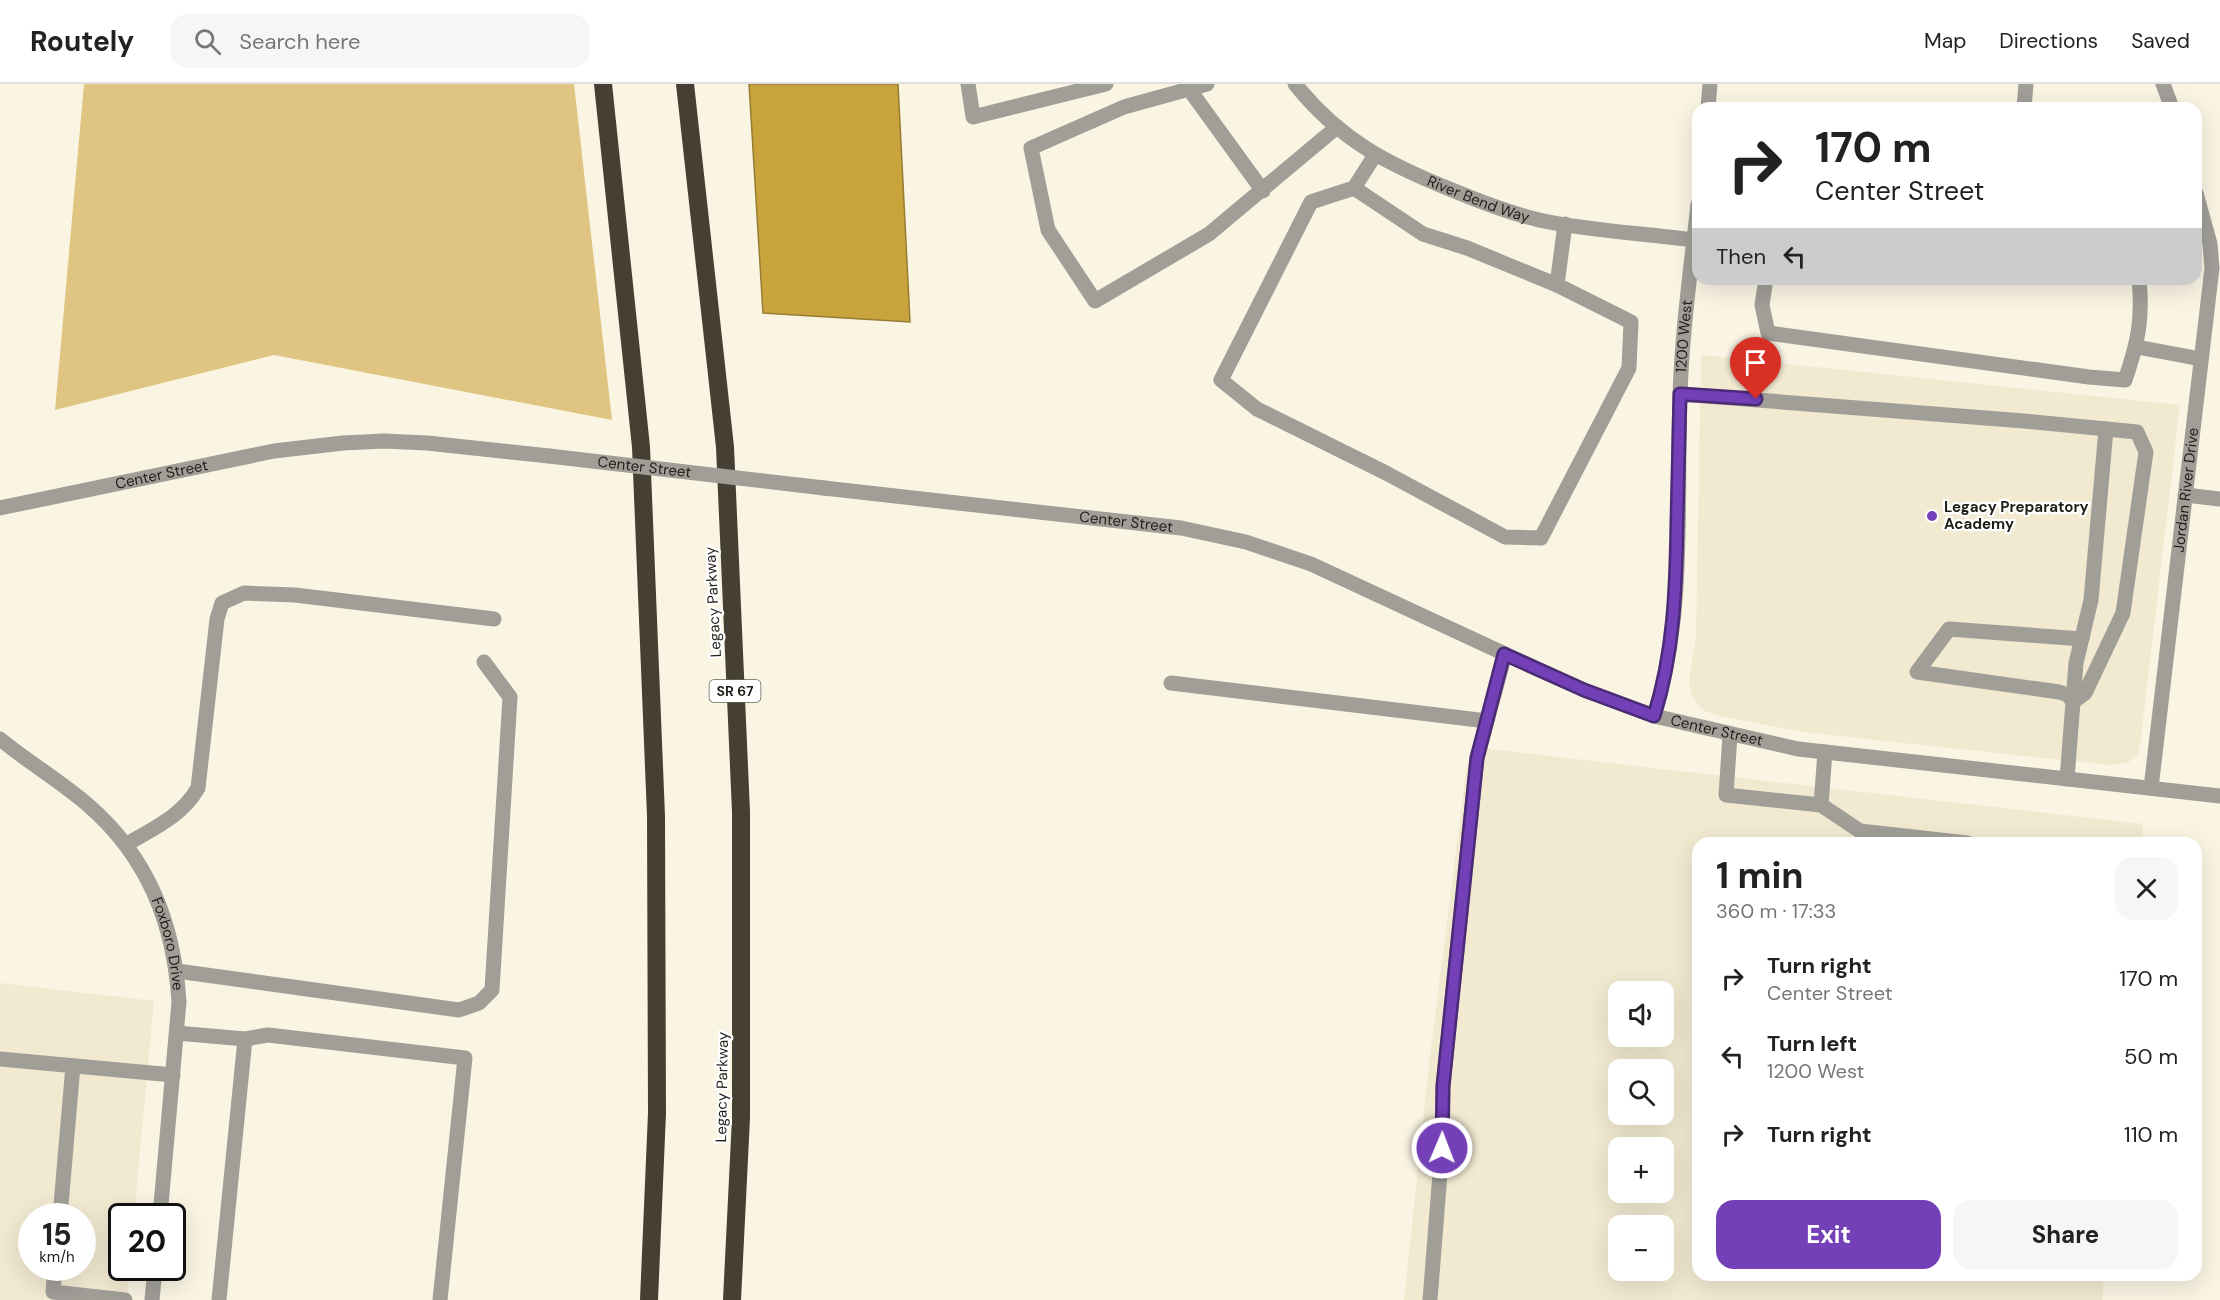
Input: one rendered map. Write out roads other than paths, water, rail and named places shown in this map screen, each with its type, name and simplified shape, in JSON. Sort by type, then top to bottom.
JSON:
[{"type":"highway","points":[[603,84],[641,447],[657,816],[657,1113],[649,1300]]},
{"type":"highway","name":"Legacy Parkway","points":[[685,84],[724,447],[741,812],[741,1118],[732,1300]]},
{"type":"street","points":[[968,84],[974,117],[1106,84]]},
{"type":"street","points":[[1207,84],[1124,107],[1031,148],[1048,230],[1095,301],[1209,234],[1337,127]]},
{"type":"street","name":"River Bend Way","points":[[1295,84],[1355,143],[1412,174],[1489,205],[1541,220],[1692,240]]},
{"type":"street","points":[[1708,102],[1710,84]]},
{"type":"street","points":[[2024,102],[2026,84]]},
{"type":"street","points":[[2163,84],[2170,102]]},
{"type":"street","points":[[1189,89],[1263,191]]},
{"type":"street","points":[[1354,188],[1423,234],[1467,248],[1557,285],[1631,322],[1629,368],[1541,538],[1505,537],[1386,473],[1257,409],[1221,380],[1311,202],[1354,188],[1375,155]]},
{"type":"street","name":"Jordan River Drive","points":[[2151,788],[2211,256],[2202,218]]},
{"type":"street","points":[[1557,285],[1565,224]]},
{"type":"street","name":"1200 West","points":[[1654,716],[1668,665],[1672,622],[1682,349],[1692,258]]},
{"type":"street","points":[[1765,285],[1762,305],[1768,333],[2125,380],[2137,347],[2142,301],[2140,285]]},
{"type":"street","points":[[2137,347],[2201,359]]},
{"type":"street","points":[[1680,394],[2138,432],[2146,452],[2123,613],[2085,693],[2073,702]]},
{"type":"street","points":[[2067,779],[2076,663],[2091,600],[2106,429]]},
{"type":"street","name":"Center Street","points":[[0,508],[274,451],[384,441],[427,443],[549,456],[1161,525],[1215,534],[1311,564],[1584,690],[1654,716],[1798,749],[2220,796]]},
{"type":"street","points":[[2185,495],[2220,499]]},
{"type":"street","points":[[127,844],[182,810],[198,788],[217,619],[222,603],[244,593],[295,595],[494,619]]},
{"type":"street","points":[[2073,702],[2068,695],[2059,692],[1917,672],[1948,629],[2082,639]]},
{"type":"street","points":[[1430,1300],[1442,1148],[1443,1086],[1477,758],[1504,654]]},
{"type":"street","points":[[177,971],[459,1010],[480,1003],[492,990],[510,697],[484,662]]},
{"type":"street","points":[[1171,683],[1486,721]]},
{"type":"street","points":[[1730,735],[1726,795],[1821,805],[1860,831],[1914,837]]},
{"type":"street","name":"Foxboro Drive","points":[[0,739],[89,805],[127,844],[163,914],[177,971],[179,1002],[161,1203]]},
{"type":"street","points":[[1821,805],[1825,752]]},
{"type":"street","points":[[177,1033],[245,1039],[268,1035],[465,1058],[440,1300]]},
{"type":"street","points":[[219,1300],[245,1039]]},
{"type":"street","points":[[0,1059],[172,1075]]},
{"type":"street","points":[[61,1203],[73,1066]]},
{"type":"street","points":[[54,1281],[53,1292],[125,1300]]},
{"type":"street","points":[[152,1300],[154,1281]]},
{"type":"place","name":"Legacy Preparatory Academy","points":[[1932,516]]}]
